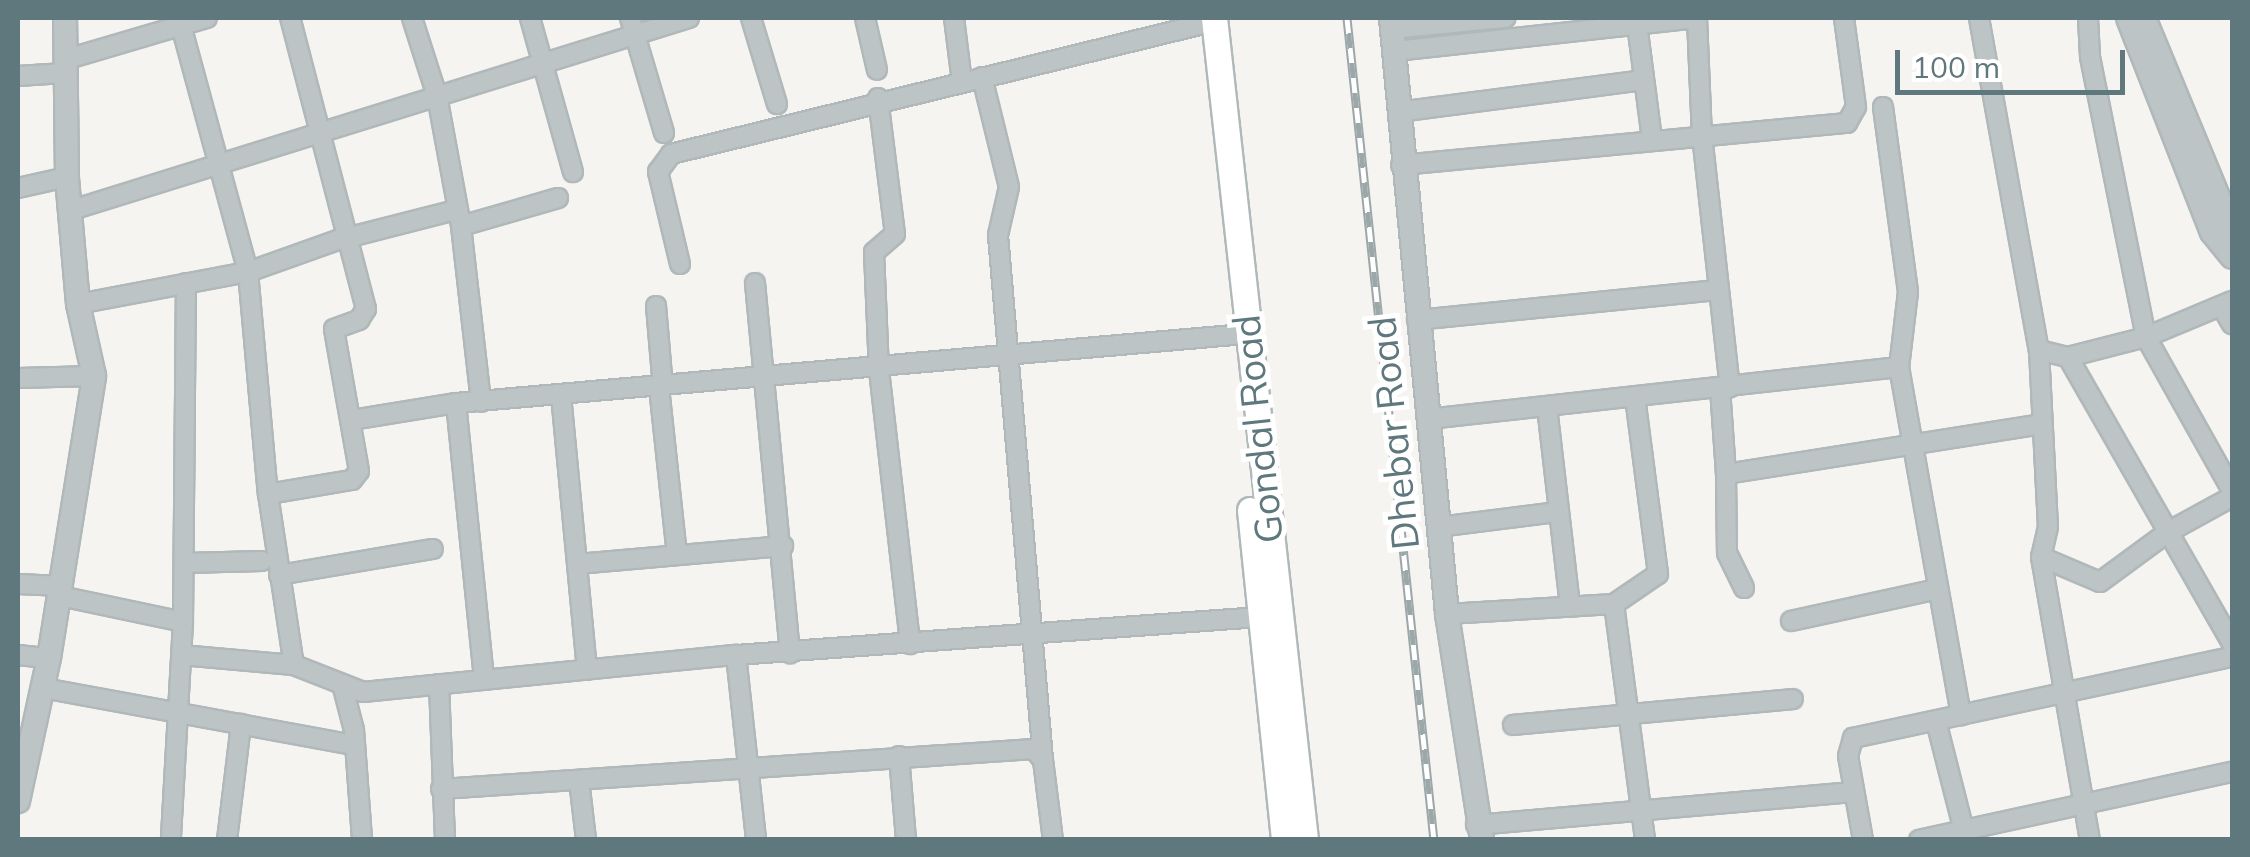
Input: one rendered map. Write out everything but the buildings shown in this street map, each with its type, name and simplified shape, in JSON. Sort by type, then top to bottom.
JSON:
[{"type":"main road","points":[[1204,20],[1284,840]]},
{"type":"main road","name":"Gondal Road","points":[[1204,20],[1305,840]]},
{"type":"street","points":[[18,801],[61,591],[94,376],[78,304],[75,209],[67,178],[65,18]]},
{"type":"street","points":[[18,76],[64,66],[180,22],[208,18]]},
{"type":"street","points":[[268,494],[357,476],[352,420],[334,328],[360,320],[366,309],[344,238],[324,132],[290,18]]},
{"type":"street","points":[[412,18],[438,96],[459,218],[481,402]]},
{"type":"street","points":[[530,18],[573,172]]},
{"type":"street","points":[[75,209],[224,167],[541,63],[632,26],[689,18]]},
{"type":"street","points":[[751,18],[777,104]]},
{"type":"street","points":[[865,18],[878,70]]},
{"type":"street","points":[[954,18],[962,82]]},
{"type":"street","points":[[1392,32],[1505,18]]},
{"type":"street","points":[[1392,32],[1637,24],[1697,18],[1702,135],[1725,387],[1727,553],[1744,588]]},
{"type":"street","points":[[1402,164],[1851,120],[1856,108],[1844,18]]},
{"type":"street","points":[[1978,18],[2039,350],[2048,526],[2042,557],[2090,840]]},
{"type":"street","points":[[2042,557],[2100,582],[2168,532],[2232,494],[2146,336],[2090,58],[2088,18]]},
{"type":"street","points":[[2128,18],[2212,232],[2232,257]]},
{"type":"street","points":[[2144,18],[2232,230]]},
{"type":"street","points":[[680,264],[658,172],[671,154],[1204,20]]},
{"type":"street","points":[[180,22],[224,167],[248,272],[268,494],[294,665]]},
{"type":"street","points":[[1637,24],[1652,139]]},
{"type":"street","points":[[632,26],[664,133]]},
{"type":"street","name":"Dhebar Road","points":[[1392,32],[1438,527],[1479,832]]},
{"type":"street","points":[[982,78],[1009,188],[998,235],[1036,634],[1042,760],[1054,840]]},
{"type":"street","points":[[1398,112],[1643,80]]},
{"type":"street","points":[[877,100],[895,234],[874,252],[880,370],[910,644]]},
{"type":"street","points":[[1883,108],[1908,292],[1900,367],[1961,716]]},
{"type":"street","points":[[18,188],[67,178]]},
{"type":"street","points":[[78,304],[248,272],[344,238],[558,198]]},
{"type":"street","points":[[756,283],[790,653]]},
{"type":"street","points":[[171,840],[183,622],[186,284]]},
{"type":"street","points":[[1417,320],[1719,290]]},
{"type":"street","points":[[2039,350],[2068,357],[2146,336],[2227,304],[2232,324]]},
{"type":"street","points":[[656,306],[677,555]]},
{"type":"street","points":[[352,420],[456,404],[880,370],[1234,335]]},
{"type":"street","points":[[2068,357],[2232,643]]},
{"type":"street","points":[[1428,419],[1900,367]]},
{"type":"street","points":[[18,378],[94,376]]},
{"type":"street","points":[[561,395],[588,670]]},
{"type":"street","points":[[1448,614],[1614,604],[1658,574],[1635,398]]},
{"type":"street","points":[[456,404],[484,680]]},
{"type":"street","points":[[1548,406],[1570,606]]},
{"type":"street","points":[[1726,474],[2042,424]]},
{"type":"street","points":[[1438,527],[1557,512]]},
{"type":"street","points":[[577,564],[783,546]]},
{"type":"street","points":[[280,575],[432,550]]},
{"type":"street","points":[[184,563],[262,561]]},
{"type":"street","points":[[18,584],[183,622]]},
{"type":"street","points":[[1791,622],[1938,590]]},
{"type":"street","points":[[1614,604],[1646,840]]},
{"type":"street","points":[[181,655],[294,665],[363,692],[736,655],[1260,618]]},
{"type":"street","points":[[736,655],[756,840]]},
{"type":"street","points":[[18,656],[49,658]]},
{"type":"street","points":[[1863,840],[1852,792],[1853,738],[1937,725],[1961,716],[2232,657]]},
{"type":"street","points":[[342,684],[355,745],[362,840]]},
{"type":"street","points":[[439,684],[445,840]]},
{"type":"street","points":[[42,688],[355,745]]},
{"type":"street","points":[[1513,725],[1629,711],[1793,699]]},
{"type":"street","points":[[227,840],[241,724]]},
{"type":"street","points":[[1937,725],[1965,835]]},
{"type":"street","points":[[441,789],[1018,748],[1034,749],[1042,760]]},
{"type":"street","points":[[899,756],[906,840]]},
{"type":"street","points":[[1918,840],[1965,835],[2083,799],[2232,772]]},
{"type":"street","points":[[579,780],[586,840]]},
{"type":"street","points":[[1479,832],[1640,808],[1852,792]]},
{"type":"railway","points":[[1347,18],[1434,840]]}]
